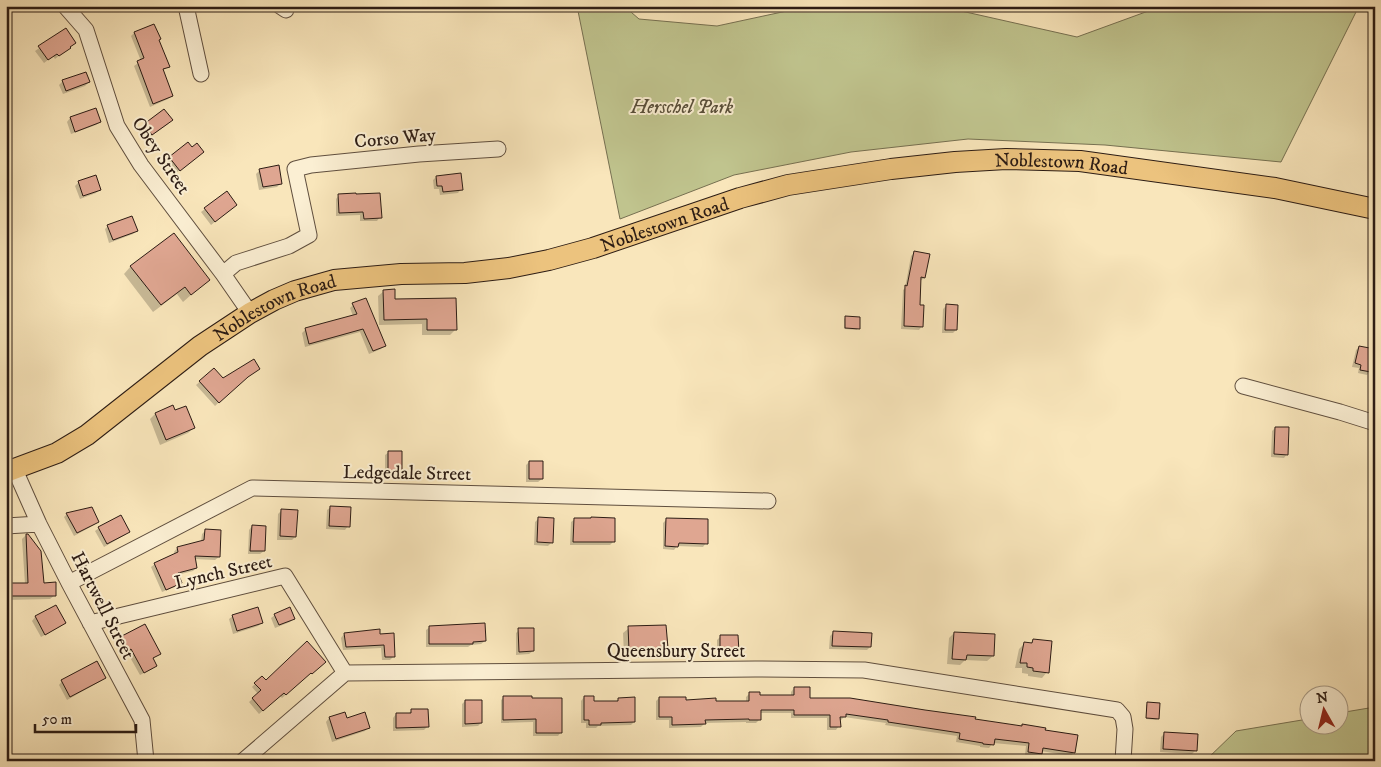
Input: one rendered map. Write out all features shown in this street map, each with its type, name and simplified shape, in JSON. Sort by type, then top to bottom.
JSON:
[{"type":"main road","name":"Noblestown Road","points":[[10,471],[57,453],[87,435],[200,346],[250,313],[295,291],[334,280],[401,274],[465,273],[509,268],[549,260],[593,248],[740,198],[788,185],[891,169],[955,162],[1006,160],[1080,162],[1275,188],[1375,210]]},
{"type":"street","name":"Obey Street","points":[[65,6],[86,30],[117,126],[141,165],[250,313]]},
{"type":"street","points":[[186,6],[201,74]]},
{"type":"street","name":"Corso Way","points":[[223,274],[236,263],[289,246],[309,235],[295,169],[311,165],[419,154],[498,149]]},
{"type":"street","points":[[1243,386],[1375,423]]},
{"type":"street","name":"Hartwell Street","points":[[10,471],[52,546],[69,583],[142,720],[146,761]]},
{"type":"street","name":"Ledgedale Street","points":[[69,583],[252,488],[768,501]]},
{"type":"street","points":[[6,526],[39,524]]},
{"type":"street","name":"Lynch Street","points":[[90,623],[285,576],[345,673]]},
{"type":"street","name":"Queensbury Street","points":[[345,673],[864,670],[1117,710],[1123,717],[1125,729],[1123,761]]},
{"type":"street","points":[[243,761],[345,673]]},
{"type":"green space","name":"Herschel Park","points":[[577,6],[624,6],[639,19],[717,26],[810,6],[939,6],[1077,37],[1162,6],[1359,6],[1281,162],[1105,145],[968,139],[851,152],[734,175],[620,219]]},
{"type":"green space","points":[[1375,707],[1375,761],[1205,761],[1236,731],[1298,721],[1298,734],[1348,734],[1348,712]]},
{"type":"building","points":[[154,24],[170,67],[163,69],[173,96],[153,104],[137,61],[144,58],[134,32]]},
{"type":"building","points":[[66,28],[76,43],[59,56],[57,54],[48,60],[38,46]]},
{"type":"building","points":[[86,72],[90,82],[66,91],[62,80]]},
{"type":"building","points":[[96,108],[101,122],[75,132],[70,117]]},
{"type":"building","points":[[164,109],[173,120],[152,135],[144,124]]},
{"type":"building","points":[[188,142],[192,147],[197,143],[204,152],[180,171],[169,157]]},
{"type":"building","points":[[279,165],[282,184],[263,187],[259,169]]},
{"type":"building","points":[[461,173],[463,190],[443,192],[442,186],[437,186],[436,176]]},
{"type":"building","points":[[96,175],[101,190],[83,196],[78,181]]},
{"type":"building","points":[[227,191],[237,205],[215,222],[204,208]]},
{"type":"building","points":[[380,193],[382,218],[364,219],[363,212],[339,213],[338,194]]},
{"type":"building","points":[[132,216],[138,231],[113,240],[107,225]]},
{"type":"building","points":[[174,233],[210,280],[191,295],[185,287],[161,305],[130,266]]},
{"type":"building","points":[[914,251],[930,254],[925,278],[921,277],[920,305],[924,305],[923,327],[904,326],[905,285],[907,286]]},
{"type":"building","points":[[395,289],[395,299],[456,298],[457,330],[427,330],[427,319],[384,320],[383,290]]},
{"type":"building","points":[[366,298],[386,346],[373,351],[363,329],[309,344],[305,328],[357,314],[352,303]]},
{"type":"building","points":[[946,304],[958,305],[957,330],[945,330]]},
{"type":"building","points":[[845,316],[860,317],[860,329],[845,328]]},
{"type":"building","points":[[1359,346],[1375,349],[1375,366],[1373,366],[1371,372],[1360,370],[1361,365],[1355,363]]},
{"type":"building","points":[[254,359],[260,369],[248,377],[219,403],[199,381],[214,368],[223,378]]},
{"type":"building","points":[[173,405],[175,410],[186,406],[195,428],[166,440],[155,413]]},
{"type":"building","points":[[1275,427],[1289,427],[1288,455],[1274,454]]},
{"type":"building","points":[[388,451],[402,451],[402,475],[388,475]]},
{"type":"building","points":[[529,461],[543,461],[543,479],[529,479]]},
{"type":"building","points":[[330,506],[351,507],[350,527],[329,526]]},
{"type":"building","points":[[92,507],[99,522],[77,533],[66,513]]},
{"type":"building","points":[[281,509],[298,510],[296,537],[280,536]]},
{"type":"building","points":[[121,515],[130,532],[107,544],[98,527]]},
{"type":"building","points":[[538,517],[554,518],[553,543],[537,542]]},
{"type":"building","points":[[574,518],[615,518],[615,542],[573,542]]},
{"type":"building","points":[[666,518],[708,519],[708,544],[679,543],[678,547],[665,546]]},
{"type":"building","points":[[252,525],[266,526],[265,551],[250,551]]},
{"type":"building","points":[[205,529],[221,530],[220,557],[195,556],[197,568],[178,573],[182,583],[166,590],[154,563],[178,552],[177,547],[204,540]]},
{"type":"building","points":[[26,534],[41,551],[44,583],[56,582],[56,596],[6,596],[6,583],[28,583]]},
{"type":"building","points":[[56,605],[66,623],[45,635],[35,616]]},
{"type":"building","points":[[258,607],[263,623],[237,631],[232,615]]},
{"type":"building","points":[[290,607],[295,619],[279,625],[274,614]]},
{"type":"building","points":[[485,623],[486,641],[473,642],[473,644],[429,644],[429,626]]},
{"type":"building","points":[[145,624],[161,654],[153,658],[157,666],[144,673],[131,649],[128,651],[120,637]]},
{"type":"building","points":[[666,625],[668,648],[658,649],[658,652],[638,653],[638,650],[629,650],[628,626]]},
{"type":"building","points":[[518,628],[534,628],[534,651],[519,652]]},
{"type":"building","points":[[380,629],[380,634],[394,633],[395,657],[385,657],[384,645],[346,647],[344,633]]},
{"type":"building","points":[[833,631],[872,633],[871,647],[832,646]]},
{"type":"building","points":[[954,632],[995,634],[994,656],[967,655],[966,660],[952,659]]},
{"type":"building","points":[[720,635],[738,635],[739,652],[720,652]]},
{"type":"building","points":[[1033,639],[1052,641],[1049,673],[1033,671],[1033,668],[1027,667],[1027,663],[1020,663],[1024,642],[1032,643]]},
{"type":"building","points":[[307,641],[326,662],[263,711],[252,698],[261,690],[254,683],[262,676],[266,680]]},
{"type":"building","points":[[97,661],[106,678],[70,697],[61,680]]},
{"type":"building","points":[[794,687],[810,687],[810,698],[850,698],[976,717],[975,719],[1022,726],[1022,724],[1078,735],[1075,753],[1043,748],[1042,754],[1028,752],[1029,743],[995,739],[994,745],[983,744],[959,739],[960,733],[846,714],[846,717],[840,717],[841,727],[830,727],[830,715],[794,715],[794,710],[761,710],[761,720],[705,720],[706,724],[672,725],[672,717],[659,717],[659,697],[686,697],[686,700],[716,698],[716,701],[749,701],[749,692],[760,692],[760,695],[794,695]]},
{"type":"building","points":[[503,696],[562,698],[562,733],[536,733],[536,719],[503,720]]},
{"type":"building","points":[[584,696],[594,696],[594,701],[618,701],[618,698],[635,697],[635,722],[589,725],[589,720],[584,720]]},
{"type":"building","points":[[465,700],[482,700],[482,723],[465,724]]},
{"type":"building","points":[[1147,702],[1160,703],[1159,719],[1146,718]]},
{"type":"building","points":[[411,709],[428,709],[429,727],[396,728],[396,713],[411,713]]},
{"type":"building","points":[[345,712],[347,718],[365,712],[370,728],[336,739],[329,717]]},
{"type":"building","points":[[1164,732],[1198,734],[1197,751],[1163,749]]}]
